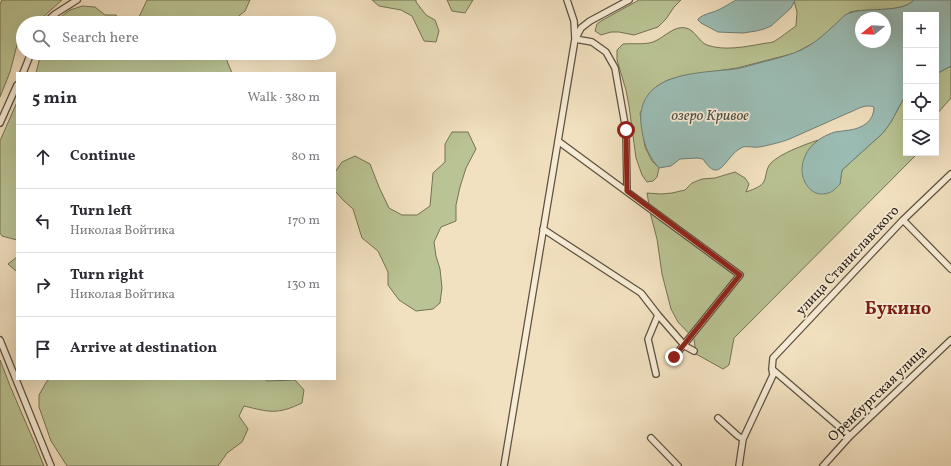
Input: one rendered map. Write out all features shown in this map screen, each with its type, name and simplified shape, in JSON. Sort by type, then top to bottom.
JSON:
[{"type":"street","points":[[53,16],[77,0]]},
{"type":"street","points":[[504,466],[575,39],[574,21],[567,0]]},
{"type":"street","points":[[575,39],[581,28],[590,21],[629,0]]},
{"type":"street","points":[[575,39],[592,42],[606,52],[615,68],[626,130],[627,191]]},
{"type":"street","points":[[22,72],[28,60]]},
{"type":"street","points":[[0,123],[16,87]]},
{"type":"street","points":[[558,141],[740,275],[674,357]]},
{"type":"street","name":"улица Станиславского","points":[[739,466],[743,439],[773,375],[773,358],[903,220],[951,174]]},
{"type":"street","points":[[903,220],[951,269]]},
{"type":"street","points":[[543,229],[641,293],[684,345],[694,351]]},
{"type":"street","points":[[656,374],[648,339],[658,314]]},
{"type":"street","points":[[0,340],[16,380]]},
{"type":"street","name":"Оренбургская улица","points":[[824,466],[850,436],[951,340]]},
{"type":"street","points":[[772,369],[850,436]]},
{"type":"street","points":[[16,380],[51,466]]},
{"type":"street","points":[[718,418],[743,439]]},
{"type":"street","points":[[652,438],[678,466]]},
{"type":"green space","points":[[2,0],[62,0],[44,16],[16,16],[16,49],[10,72],[0,97],[0,4]]},
{"type":"green space","points":[[147,0],[250,0],[245,11],[239,16],[139,16]]},
{"type":"green space","points":[[372,0],[416,0],[426,15],[435,20],[439,31],[436,42],[424,41],[412,16],[401,10],[379,6]]},
{"type":"green space","points":[[447,0],[473,0],[465,13],[452,11]]},
{"type":"green space","points":[[639,0],[681,0],[658,27],[634,35],[611,32],[601,35],[595,31],[597,24],[601,21]]},
{"type":"green space","points":[[795,0],[914,0],[901,7],[850,12],[817,41],[795,53],[737,68],[682,76],[668,80],[657,86],[640,113],[645,147],[652,161],[659,168],[657,177],[653,181],[647,182],[642,175],[636,158],[629,106],[617,60],[617,50],[623,44],[642,44],[653,42],[677,28],[689,29],[707,45],[720,48],[734,48],[773,42],[796,26],[797,12]]},
{"type":"green space","points":[[82,6],[95,7],[105,15],[116,15],[62,16],[70,10]]},
{"type":"green space","points":[[39,60],[227,60],[232,72],[36,72]]},
{"type":"green space","points":[[951,66],[951,98],[939,112],[939,84],[939,72]]},
{"type":"green space","points":[[903,100],[903,156],[915,156],[734,338],[729,365],[723,369],[696,354],[694,339],[678,322],[671,309],[662,274],[657,239],[647,193],[661,194],[685,190],[692,183],[702,179],[715,178],[735,172],[745,178],[749,184],[746,192],[757,188],[763,183],[769,165],[775,159],[818,140],[809,149],[840,184],[842,170],[883,133],[891,122]]},
{"type":"green space","points":[[16,104],[16,240],[2,236],[0,233],[0,141]]},
{"type":"green space","points":[[452,132],[468,132],[476,149],[466,168],[460,187],[456,205],[456,221],[441,227],[434,242],[440,269],[442,288],[440,303],[433,309],[416,311],[399,300],[388,285],[388,272],[378,251],[362,238],[353,209],[336,192],[336,171],[342,162],[355,156],[370,164],[389,208],[402,215],[417,215],[430,206],[433,173],[445,162],[445,144]]},
{"type":"green space","points":[[16,258],[16,271],[8,264]]},
{"type":"green space","points":[[0,360],[10,387],[44,466],[0,466]]},
{"type":"green space","points":[[295,380],[304,390],[302,403],[279,411],[260,410],[244,406],[239,416],[248,429],[242,442],[227,453],[218,466],[67,466],[51,441],[39,407],[39,395],[47,381]]},
{"type":"water","points":[[736,0],[795,0],[791,8],[771,26],[756,31],[743,33],[718,32],[698,20],[702,16],[719,10]]},
{"type":"water","name":"озеро Кривое","points":[[914,0],[951,0],[951,66],[939,72],[939,12],[903,12],[903,100],[891,122],[883,133],[842,170],[840,184],[832,192],[818,194],[810,189],[805,181],[802,171],[804,157],[811,146],[822,138],[835,132],[855,129],[863,126],[870,120],[874,112],[874,107],[865,106],[782,142],[759,147],[743,147],[735,152],[722,167],[714,170],[709,167],[703,159],[680,159],[671,166],[659,168],[651,158],[646,148],[643,136],[641,114],[645,99],[654,89],[665,81],[693,74],[741,68],[786,56],[815,42],[845,15],[853,12],[908,5]]},
{"type":"district","name":"Букино","points":[[898,309]]},
{"type":"route","points":[[626,130],[627,191],[740,275],[674,357]]}]
